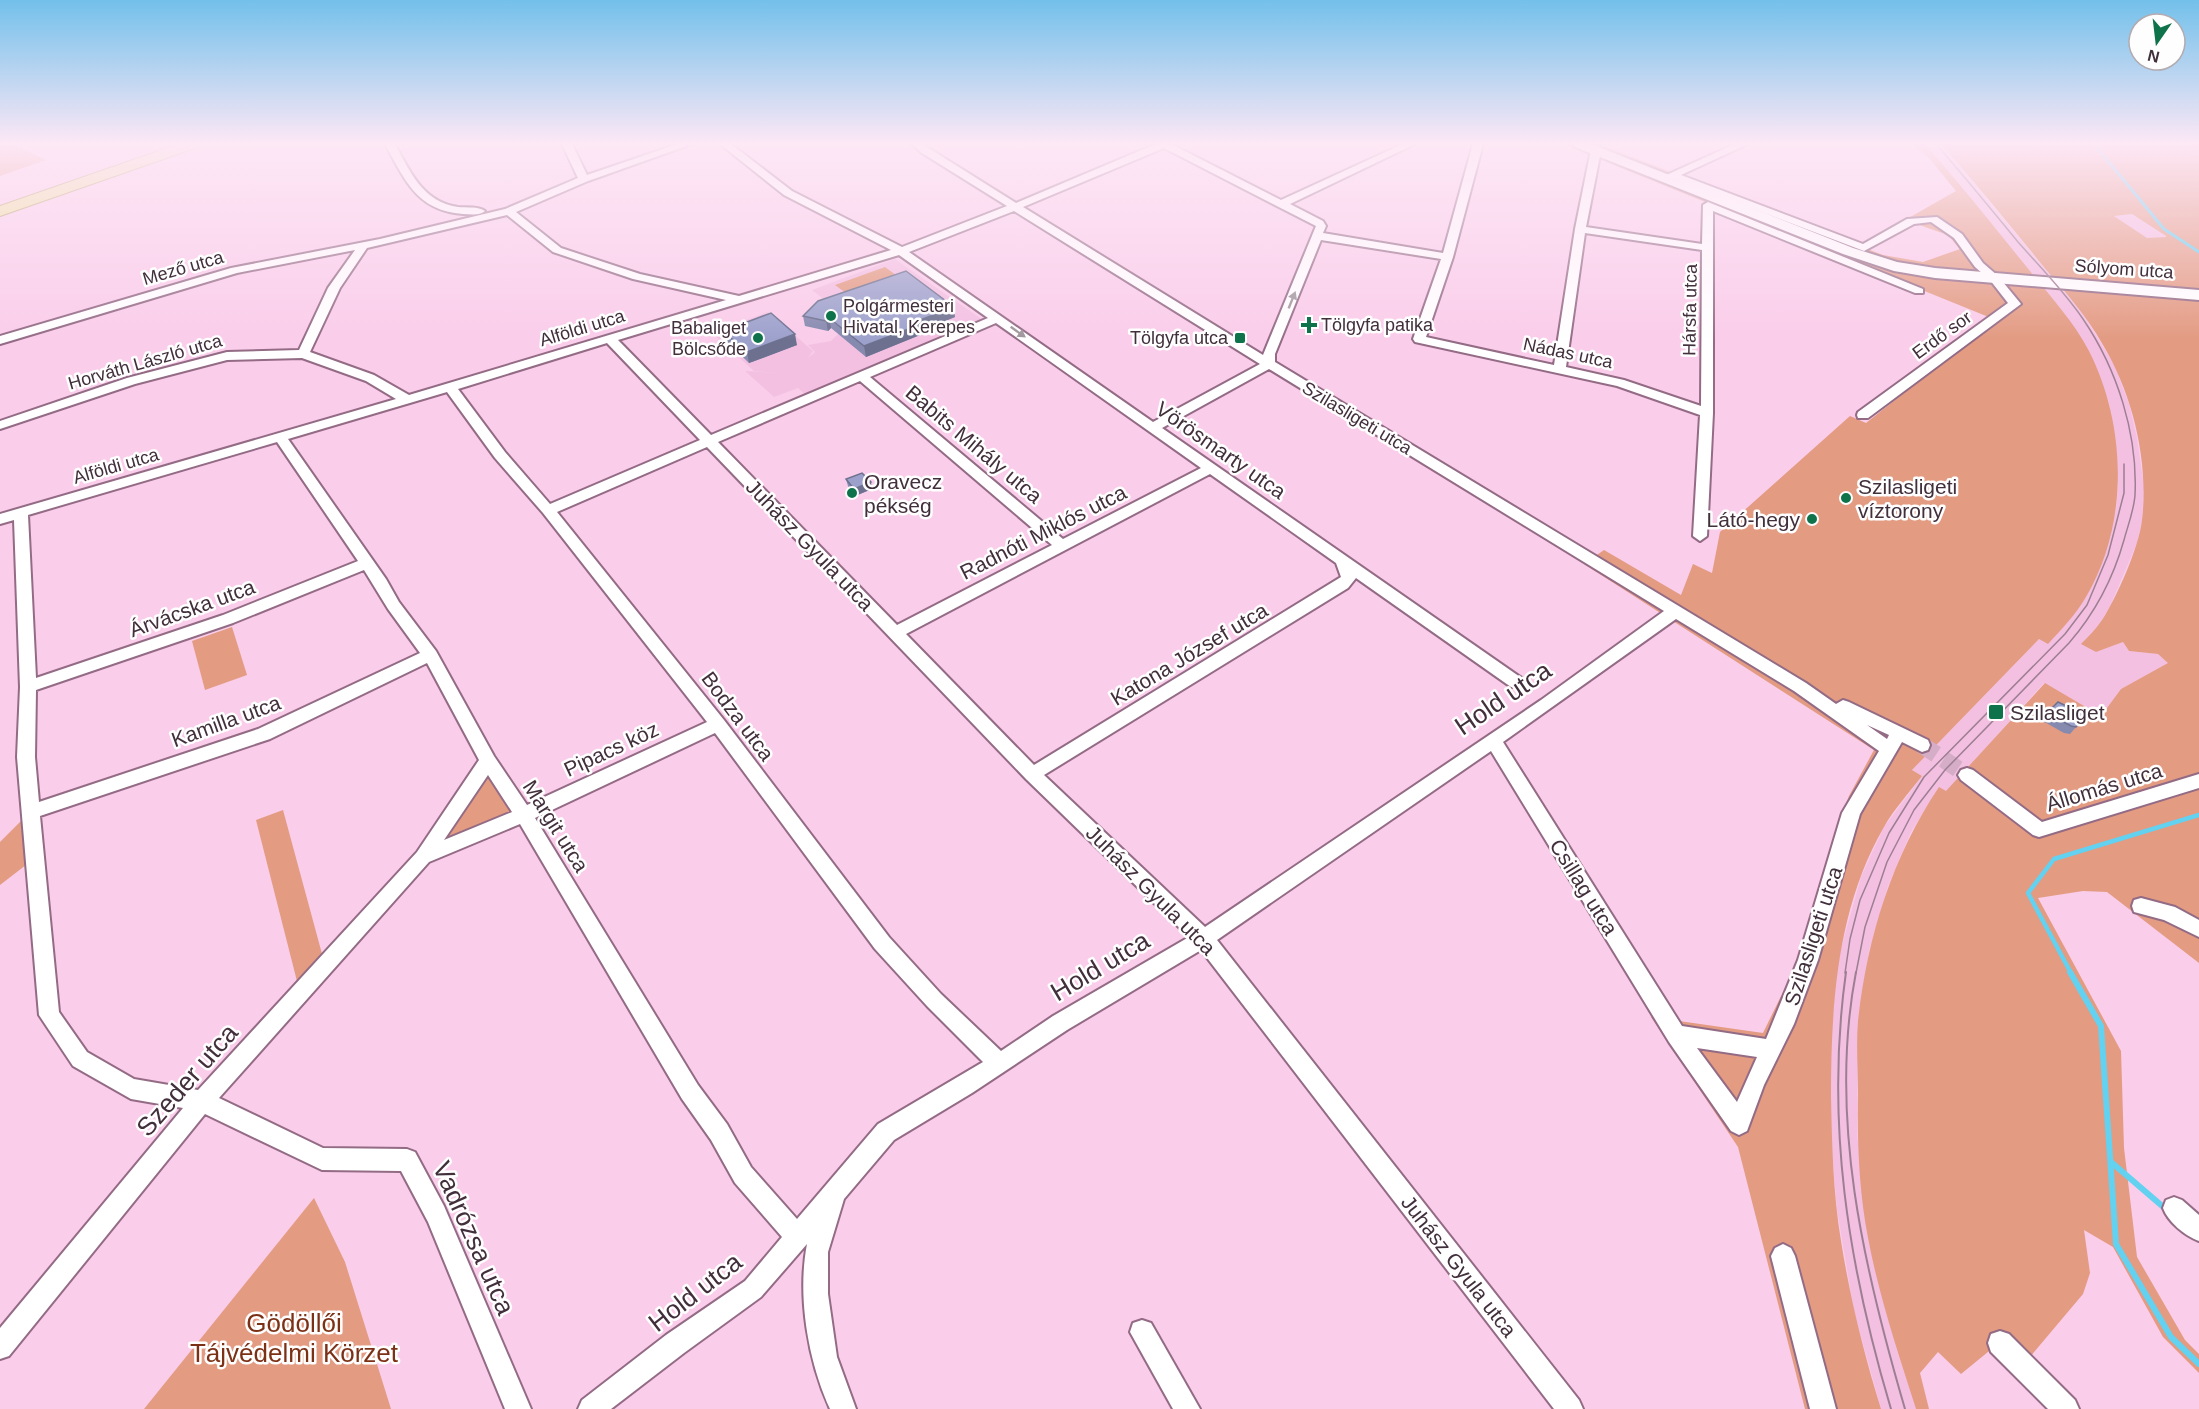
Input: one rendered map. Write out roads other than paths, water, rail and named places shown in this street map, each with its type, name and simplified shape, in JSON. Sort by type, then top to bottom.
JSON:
[{"type":"street","points":[[451,210],[504,212],[557,250],[637,277],[738,300]]},
{"type":"street","name":"Mező utca","points":[[0,340],[235,270],[363,246],[509,210]]},
{"type":"street","name":"Vörösmarty utca","points":[[822,210],[902,250],[1517,683]]},
{"type":"street","name":"Alföldi utca","points":[[0,519],[450,387],[902,250],[1008,210]]},
{"type":"street","name":"Szilasligeti utca","points":[[1020,210],[1269,359],[1674,612],[1800,687],[1888,748]]},
{"type":"street","points":[[1153,428],[1269,359],[1321,226],[1295,210]]},
{"type":"street","points":[[1319,236],[1447,257],[1460,210]]},
{"type":"street","points":[[1559,370],[1584,210]]},
{"type":"street","name":"Hársfa utca","points":[[1700,536],[1707,413],[1708,210]]},
{"type":"street","name":"Hársfa utca","points":[[1720,210],[1919,291]]},
{"type":"street","name":"Sólyom utca","points":[[1751,210],[1874,260],[1923,271],[2199,295]]},
{"type":"street","points":[[1760,210],[1864,248],[1911,221],[1934,219],[1958,236],[1979,265],[1994,278]]},
{"type":"street","points":[[1580,229],[1709,248]]},
{"type":"street","points":[[363,246],[334,288],[303,354],[369,378],[406,399]]},
{"type":"street","name":"Nádas utca","points":[[1447,257],[1419,339],[1620,383],[1707,413]]},
{"type":"street","name":"Erdő sor","points":[[1863,415],[2015,304],[1994,278]]},
{"type":"street","points":[[548,510],[997,318]]},
{"type":"street","name":"Juhász Gyula utca","points":[[610,339],[1032,774],[1204,938],[1570,1409]]},
{"type":"street","name":"Horváth László utca","points":[[0,425],[131,381],[227,356],[303,354]]},
{"type":"street","name":"Babits Mihály utca","points":[[861,376],[1060,545]]},
{"type":"street","name":"Bodza utca","points":[[450,387],[500,455],[548,510],[717,724],[882,943],[934,1000],[999,1063]]},
{"type":"street","name":"Margit utca","points":[[279,436],[367,563],[393,605],[430,655],[488,760],[524,815],[670,1055],[690,1092],[719,1132],[743,1175],[798,1237]]},
{"type":"street","name":"Radnóti Miklós utca","points":[[895,633],[1060,545],[1210,469]]},
{"type":"street","points":[[21,512],[28,687],[26,757],[50,1015],[80,1059],[131,1089],[202,1101]]},
{"type":"street","name":"Katona József utca","points":[[1032,774],[1343,584],[1349,578],[1348,571],[1341,561]]},
{"type":"street","name":"Árvácska utca","points":[[28,687],[228,619],[367,563]]},
{"type":"street","name":"Hold utca","points":[[591,1409],[675,1344],[753,1288],[886,1132],[965,1086],[1060,1023],[1204,938],[1547,704],[1674,612]]},
{"type":"street","name":"Kamilla utca","points":[[30,812],[264,734],[430,655]]},
{"type":"street","name":"Szilasligeti utca","points":[[1800,687],[1922,744]]},
{"type":"street","name":"Pipacs köz","points":[[524,815],[717,724]]},
{"type":"street","name":"Szilasligeti utca","points":[[1739,1124],[1808,960],[1851,813],[1899,733]]},
{"type":"street","name":"Csillag utca","points":[[1493,740],[1676,1035],[1739,1124]]},
{"type":"street","name":"Szeder utca","points":[[0,1347],[202,1101],[423,857],[488,760]]},
{"type":"street","name":"Állomás utca","points":[[1967,775],[2038,830],[2199,782]]},
{"type":"street","name":"Szeder utca","points":[[423,857],[524,815]]},
{"type":"street","points":[[2141,906],[2168,913],[2199,929]]},
{"type":"street","points":[[1676,1035],[1772,1050]]},
{"type":"street","name":"Vadrózsa utca","points":[[202,1101],[322,1159],[407,1160],[435,1214],[518,1409]]},
{"type":"street","points":[[839,1186],[821,1233],[816,1258],[818,1319],[835,1394],[843,1409]]},
{"type":"street","points":[[2174,1208],[2199,1230]]},
{"type":"street","points":[[1783,1256],[1823,1409]]},
{"type":"street","points":[[1142,1332],[1187,1409]]},
{"type":"street","points":[[2000,1343],[2066,1409]]},
{"type":"waterway","points":[[2148,210],[2164,229],[2199,252]]},
{"type":"waterway","points":[[2071,973],[2028,893],[2054,859],[2199,815]]},
{"type":"waterway","points":[[2070,972],[2101,1026],[2116,1244],[2171,1337],[2199,1364]]},
{"type":"waterway","points":[[2111,1162],[2168,1211]]},
{"type":"tunnel","points":[[1922,745],[1967,775]]},
{"type":"tram line","points":[[1856,973],[1865,927],[1887,862],[1914,810],[1945,770],[2069,643],[2087,619],[2115,568],[2131,518],[2135,495],[2133,449],[2123,403],[2106,359],[2083,319],[2068,299],[1991,210]]},
{"type":"tram line","points":[[1845,973],[1850,939],[1860,900],[1889,833],[1924,777],[2065,634],[2087,605],[2108,555],[2124,493],[2124,464]]},
{"type":"tram line","points":[[1846,972],[1840,1028],[1838,1083],[1844,1193],[1863,1301],[1891,1409]]},
{"type":"tram line","points":[[1856,972],[1848,1027],[1846,1082],[1848,1138],[1864,1248],[1905,1409]]},
{"type":"place","name":"Polgármesteri Hivatal, Kerepes","points":[[831,316]]},
{"type":"place","name":"Tölgyfa patika","points":[[1309,325]]},
{"type":"place","name":"Babaliget Bölcsőde","points":[[758,338]]},
{"type":"place","name":"Tölgyfa utca","points":[[1240,338]]},
{"type":"place","name":"Oravecz pékség","points":[[852,493]]},
{"type":"place","name":"Szilasligeti víztorony","points":[[1846,498]]},
{"type":"place","name":"Látó-hegy","points":[[1812,519]]},
{"type":"place","name":"Szilasliget","points":[[1996,712]]},
{"type":"park label","name":"Gödöllői Tájvédelmi Körzet","points":[[294,1338]]}]
